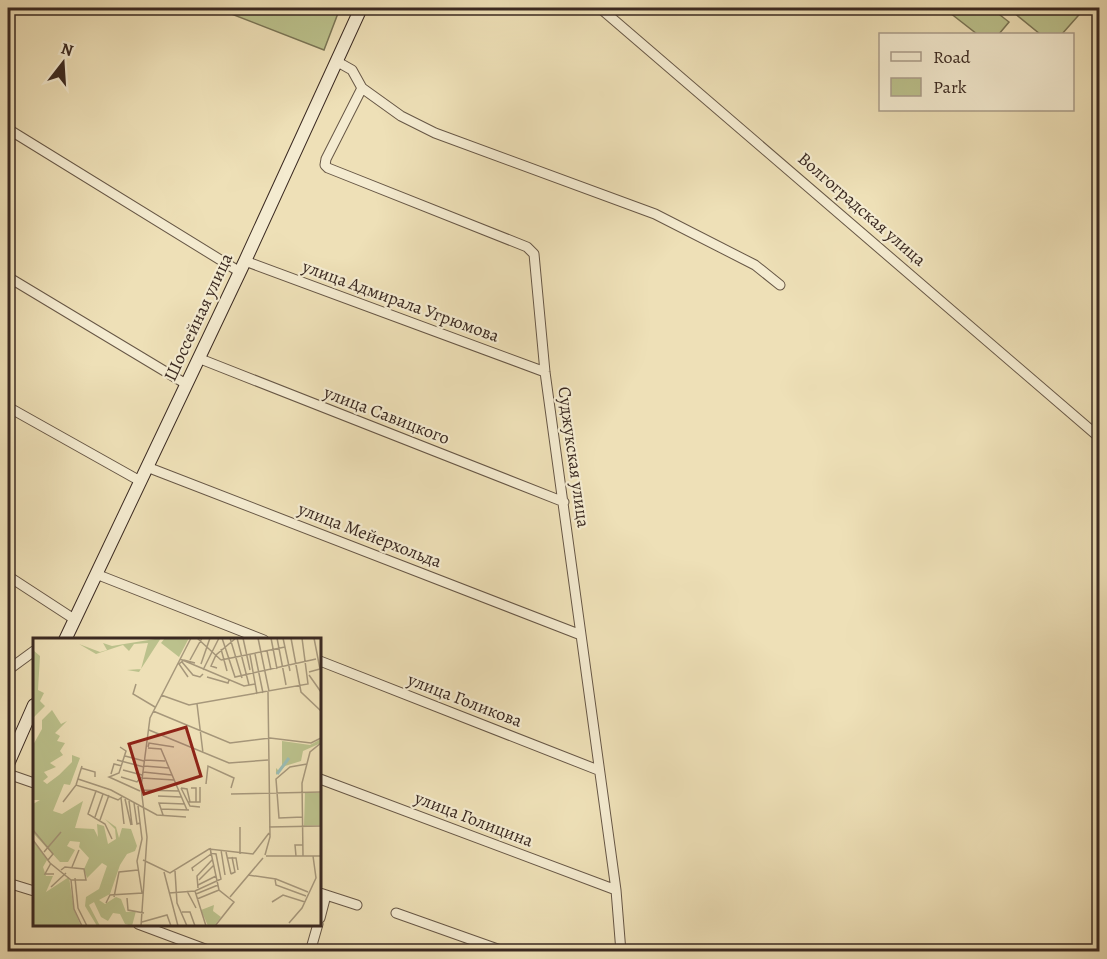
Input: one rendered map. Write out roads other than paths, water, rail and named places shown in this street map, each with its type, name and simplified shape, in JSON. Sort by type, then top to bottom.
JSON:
[{"type":"street","name":"Шоссейная улица","points":[[65,638],[242,267],[361,8]]},
{"type":"street","name":"Волгоградская улица","points":[[600,8],[1100,438]]},
{"type":"street","points":[[336,61],[352,70],[362,88],[400,116],[435,133],[655,214],[766,271],[780,285]]},
{"type":"street","name":"Суджукская улица","points":[[362,88],[325,165],[531,250],[535,259],[545,372],[616,890],[621,951]]},
{"type":"street","name":"улица Адмирала Угрюмова","points":[[8,129],[242,267],[545,372]]},
{"type":"street","points":[[8,277],[186,384]]},
{"type":"street","name":"улица Савицкого","points":[[198,358],[564,502]]},
{"type":"street","points":[[8,407],[140,481]]},
{"type":"street","name":"улица Мейерхольда","points":[[147,467],[581,635]]},
{"type":"street","points":[[96,574],[261,638]]},
{"type":"street","points":[[8,576],[74,619]]},
{"type":"street","points":[[8,670],[33,652]]},
{"type":"street","name":"улица Голикова","points":[[321,661],[598,770]]},
{"type":"street","points":[[8,764],[33,707]]},
{"type":"street","points":[[8,774],[33,783]]},
{"type":"street","name":"улица Голицина","points":[[321,779],[616,890]]},
{"type":"street","points":[[8,883],[33,891]]},
{"type":"street","points":[[321,910],[323,894],[357,905]]},
{"type":"street","points":[[396,913],[506,951]]},
{"type":"street","points":[[144,926],[213,951]]},
{"type":"street","points":[[310,951],[317,926]]}]
